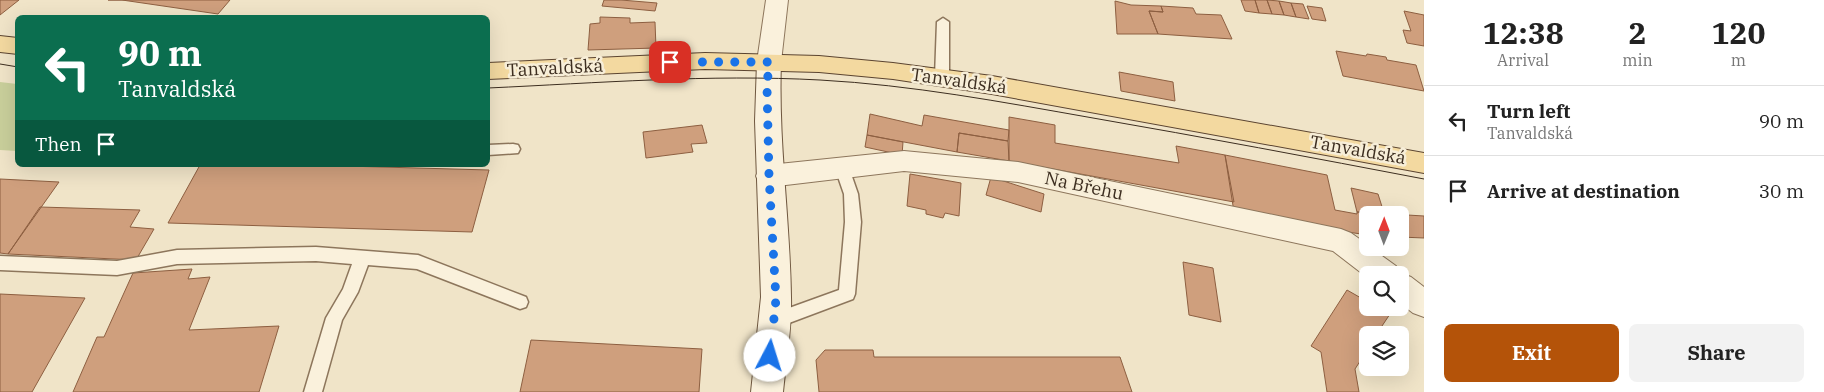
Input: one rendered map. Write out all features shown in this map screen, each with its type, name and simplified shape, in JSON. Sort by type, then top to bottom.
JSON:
[{"type":"main road","points":[[0,44],[15,46]]},
{"type":"main road","name":"Tanvaldská","points":[[490,71],[705,61],[819,64],[992,84],[1424,163]]},
{"type":"street","points":[[767,392],[776,299],[769,176],[767,87],[776,0]]},
{"type":"street","name":"Na Břehu","points":[[769,176],[904,161],[1018,172],[1341,241],[1374,266]]},
{"type":"street","points":[[1409,293],[1424,304]]},
{"type":"lane","points":[[942,77],[943,22]]},
{"type":"lane","points":[[490,150],[513,149]]},
{"type":"lane","points":[[774,321],[847,294],[853,222],[851,194],[842,168]]},
{"type":"lane","points":[[0,263],[117,268],[177,257],[316,254],[418,262],[520,302]]},
{"type":"lane","points":[[314,392],[334,318],[350,292],[362,258]]},
{"type":"green space","points":[[0,82],[15,84],[15,151],[0,150]]},
{"type":"building","points":[[0,0],[19,0],[0,15]]},
{"type":"building","points":[[122,0],[230,0],[218,14]]},
{"type":"building","points":[[604,0],[657,3],[655,11],[602,6]]},
{"type":"building","points":[[1241,0],[1255,0],[1259,13],[1245,11]]},
{"type":"building","points":[[1255,0],[1267,0],[1272,14],[1259,13]]},
{"type":"building","points":[[1267,0],[1279,1],[1284,15],[1272,14]]},
{"type":"building","points":[[1115,1],[1131,5],[1161,6],[1163,12],[1149,11],[1158,34],[1117,34]]},
{"type":"building","points":[[1279,1],[1291,3],[1296,17],[1284,15]]},
{"type":"building","points":[[1291,3],[1303,4],[1309,19],[1296,17]]},
{"type":"building","points":[[1161,6],[1193,8],[1196,14],[1221,15],[1232,39],[1158,34],[1149,11],[1163,12]]},
{"type":"building","points":[[1307,6],[1322,8],[1326,21],[1312,19]]},
{"type":"building","points":[[1404,11],[1424,15],[1424,46],[1407,43],[1403,30],[1411,31]]},
{"type":"building","points":[[600,17],[630,18],[630,23],[655,22],[656,48],[588,50],[590,24],[600,23]]},
{"type":"building","points":[[1336,51],[1386,57],[1387,60],[1416,65],[1424,91],[1343,76]]},
{"type":"building","points":[[1119,72],[1173,82],[1175,101],[1121,91]]},
{"type":"building","points":[[870,114],[922,126],[924,115],[1009,130],[1008,141],[959,133],[957,152],[867,135]]},
{"type":"building","points":[[1009,117],[1055,125],[1055,143],[1179,163],[1176,146],[1225,155],[1234,202],[1009,161]]},
{"type":"building","points":[[702,125],[707,143],[691,144],[693,152],[646,158],[643,132]]},
{"type":"building","points":[[959,133],[1008,141],[1009,161],[957,152]]},
{"type":"building","points":[[867,135],[903,142],[902,155],[865,147]]},
{"type":"building","points":[[1225,155],[1327,175],[1335,210],[1357,214],[1359,212],[1359,234],[1313,227],[1234,212]]},
{"type":"building","points":[[199,167],[381,167],[489,170],[472,232],[168,223]]},
{"type":"building","points":[[910,174],[961,183],[959,216],[945,213],[943,218],[926,214],[926,210],[907,206]]},
{"type":"building","points":[[991,177],[1044,194],[1041,212],[986,195]]},
{"type":"building","points":[[0,179],[59,182],[8,254],[0,253]]},
{"type":"building","points":[[1351,188],[1378,194],[1382,206],[1359,206],[1359,212],[1357,212]]},
{"type":"building","points":[[40,207],[140,210],[130,227],[154,229],[136,260],[8,254]]},
{"type":"building","points":[[1409,215],[1424,216],[1424,238],[1409,237]]},
{"type":"building","points":[[1183,262],[1213,268],[1221,322],[1189,315]]},
{"type":"building","points":[[192,269],[188,279],[210,277],[189,330],[279,326],[259,392],[73,392],[97,337],[104,337],[133,273]]},
{"type":"building","points":[[1347,290],[1359,297],[1359,316],[1389,316],[1382,326],[1359,326],[1359,363],[1355,369],[1359,392],[1327,392],[1321,352],[1311,346]]},
{"type":"building","points":[[0,294],[85,298],[32,392],[0,392]]},
{"type":"building","points":[[531,340],[702,349],[699,392],[520,392]]},
{"type":"building","points":[[825,350],[873,350],[874,357],[1120,357],[1132,392],[819,392],[816,360]]},
{"type":"tram line","points":[[0,64],[15,66]]},
{"type":"tram line","points":[[490,88],[737,78],[854,82],[923,90],[1025,106],[1424,179]]},
{"type":"route","points":[[670,62],[769,62],[767,87],[769,176],[776,299],[770,356]]}]
